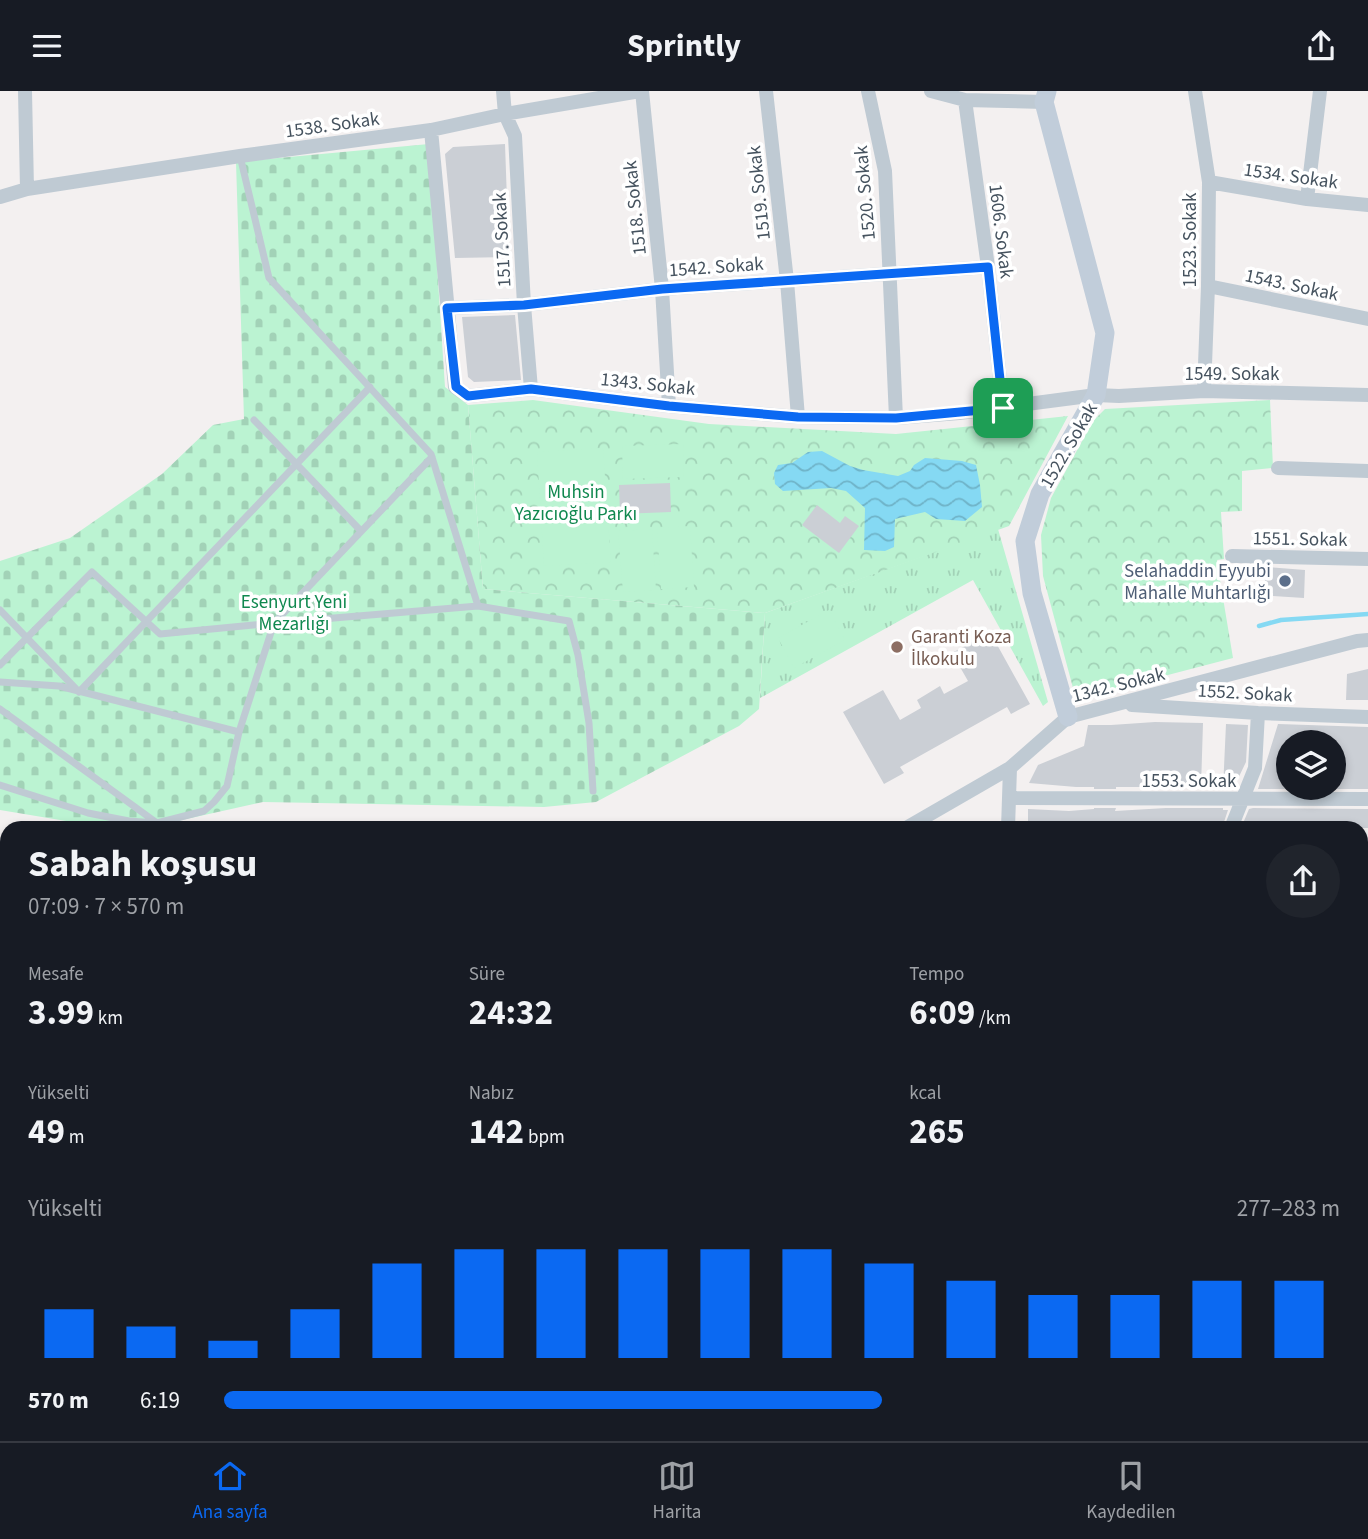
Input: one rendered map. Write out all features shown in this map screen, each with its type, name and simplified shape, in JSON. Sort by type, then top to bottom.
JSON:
[{"type":"street","points":[[25,91],[27,190]]},
{"type":"street","name":"1517. Sokak","points":[[503,91],[505,114],[515,136],[531,389]]},
{"type":"street","name":"1538. Sokak","points":[[0,197],[27,190],[240,156],[431,130],[505,114],[641,91]]},
{"type":"street","name":"1518. Sokak","points":[[641,91],[662,289],[669,406]]},
{"type":"street","name":"1519. Sokak","points":[[766,91],[787,281],[798,417]]},
{"type":"street","name":"1520. Sokak","points":[[868,91],[885,171],[896,418]]},
{"type":"street","name":"1523. Sokak","points":[[1195,91],[1209,182],[1209,286],[1204,391]]},
{"type":"street","points":[[1307,199],[1320,91]]},
{"type":"street","points":[[940,92],[965,100],[1046,96]]},
{"type":"street","name":"1522. Sokak","points":[[1046,96],[1105,333],[1096,395],[1040,494],[1025,541],[1032,593],[1068,717]]},
{"type":"street","name":"1606. Sokak","points":[[965,100],[988,267],[1003,408]]},
{"type":"street","name":"1343. Sokak","points":[[431,130],[456,387],[468,396],[531,389],[669,406],[798,417],[896,418],[1003,408],[1096,395]]},
{"type":"street","name":"1534. Sokak","points":[[1209,182],[1307,199],[1368,205]]},
{"type":"street","name":"1542. Sokak","points":[[447,308],[524,305],[662,289],[988,267]]},
{"type":"street","name":"1543. Sokak","points":[[1209,286],[1368,320]]},
{"type":"street","name":"1549. Sokak","points":[[1096,395],[1204,391],[1368,395]]},
{"type":"street","points":[[1278,468],[1368,471]]},
{"type":"street","name":"1551. Sokak","points":[[1232,557],[1368,559]]},
{"type":"street","name":"1342. Sokak","points":[[918,821],[1010,768],[1068,717],[1368,640]]},
{"type":"street","name":"1552. Sokak","points":[[1120,704],[1368,717]]},
{"type":"street","points":[[1234,821],[1255,768],[1258,713]]},
{"type":"street","points":[[1007,821],[1010,768]]},
{"type":"street","name":"1553. Sokak","points":[[1009,799],[1368,799]]},
{"type":"lane","points":[[240,156],[269,278],[431,454],[478,606]]},
{"type":"lane","points":[[79,692],[370,387]]},
{"type":"lane","points":[[254,421],[361,531]]},
{"type":"lane","points":[[165,821],[204,811],[227,786],[239,732],[274,623],[432,457]]},
{"type":"lane","points":[[0,665],[92,572],[160,634],[478,606],[569,621],[578,655],[589,723],[593,791]]},
{"type":"lane","points":[[0,610],[79,692]]},
{"type":"lane","points":[[0,682],[59,686],[239,732]]},
{"type":"lane","points":[[0,709],[154,821]]},
{"type":"lane","points":[[0,785],[88,813],[129,821]]},
{"type":"green space","name":"Esenyurt Yeni Mezarlığı","points":[[429,144],[445,387],[468,405],[483,589],[765,613],[759,709],[739,726],[596,802],[544,807],[263,802],[178,821],[66,821],[0,810],[0,561],[70,538],[162,474],[213,425],[244,419],[236,162]]},
{"type":"green space","name":"Muhsin Yazıcıoğlu Parkı","points":[[533,400],[709,424],[896,434],[1068,416],[1009,526],[765,613],[483,589],[468,405]]},
{"type":"green space","points":[[1270,400],[1273,468],[1242,471],[1242,511],[1221,512],[1224,559],[1217,560],[1233,658],[1076,699],[1043,576],[1041,535],[1051,498],[1093,421],[1105,409]]},
{"type":"green space","points":[[683,444],[684,477],[623,479],[622,446]]},
{"type":"green space","points":[[603,448],[611,562],[544,566],[537,452]]},
{"type":"green space","points":[[690,526],[694,587],[661,589],[657,528]]},
{"type":"green space","points":[[652,529],[656,590],[623,592],[618,531]]},
{"type":"green space","points":[[998,529],[1048,702],[1043,706],[973,580],[760,698],[765,613]]},
{"type":"green space","points":[[829,610],[845,640],[794,668],[778,638]]},
{"type":"water","points":[[822,451],[850,466],[898,476],[910,471],[925,458],[976,465],[982,507],[965,521],[936,519],[925,512],[895,519],[894,547],[885,551],[864,550],[865,508],[846,491],[831,488],[783,491],[775,484],[774,473],[778,465],[792,463],[808,452]]},
{"type":"building","points":[[505,144],[509,257],[455,258],[445,154],[453,147]]},
{"type":"building","points":[[515,315],[521,380],[474,382],[468,377],[462,317]]},
{"type":"building","points":[[670,483],[671,512],[620,514],[619,485]]},
{"type":"building","points":[[817,505],[840,523],[845,516],[859,526],[839,553],[802,525]]},
{"type":"building","name":"Selahaddin Eyyubi Mahalle Muhtarlığı","points":[[1266,567],[1305,570],[1304,598],[1264,593]]},
{"type":"building","points":[[990,632],[1030,704],[1011,714],[1007,707],[900,767],[904,773],[884,784],[843,712],[883,690],[900,720],[921,708],[917,700],[940,686],[944,694],[968,681],[952,653]]},
{"type":"building","points":[[1368,669],[1368,700],[1346,700],[1347,674]]},
{"type":"building","points":[[1203,723],[1201,787],[1094,789],[1029,783],[1038,765],[1084,746],[1088,725]]},
{"type":"building","points":[[1226,724],[1248,725],[1246,762],[1233,789],[1223,789]]},
{"type":"building","points":[[1278,724],[1368,727],[1368,789],[1346,789],[1346,730],[1276,730]]},
{"type":"building","points":[[1276,730],[1276,789],[1258,789]]},
{"type":"building","points":[[1028,809],[1228,810],[1224,821],[1028,821]]},
{"type":"building","points":[[1249,809],[1368,809],[1368,821],[1244,821]]},
{"type":"waterway","points":[[1259,626],[1281,620],[1368,614]]},
{"type":"place","name":"Selahaddin Eyyubi Mahalle Muhtarlığı","points":[[1285,581]]},
{"type":"place","name":"Garanti Koza İlkokulu","points":[[897,647]]},
{"type":"route","points":[[988,267],[1003,408],[896,418],[798,417],[669,406],[531,389],[468,396],[456,387],[447,308],[524,305],[662,289],[988,267]]}]
